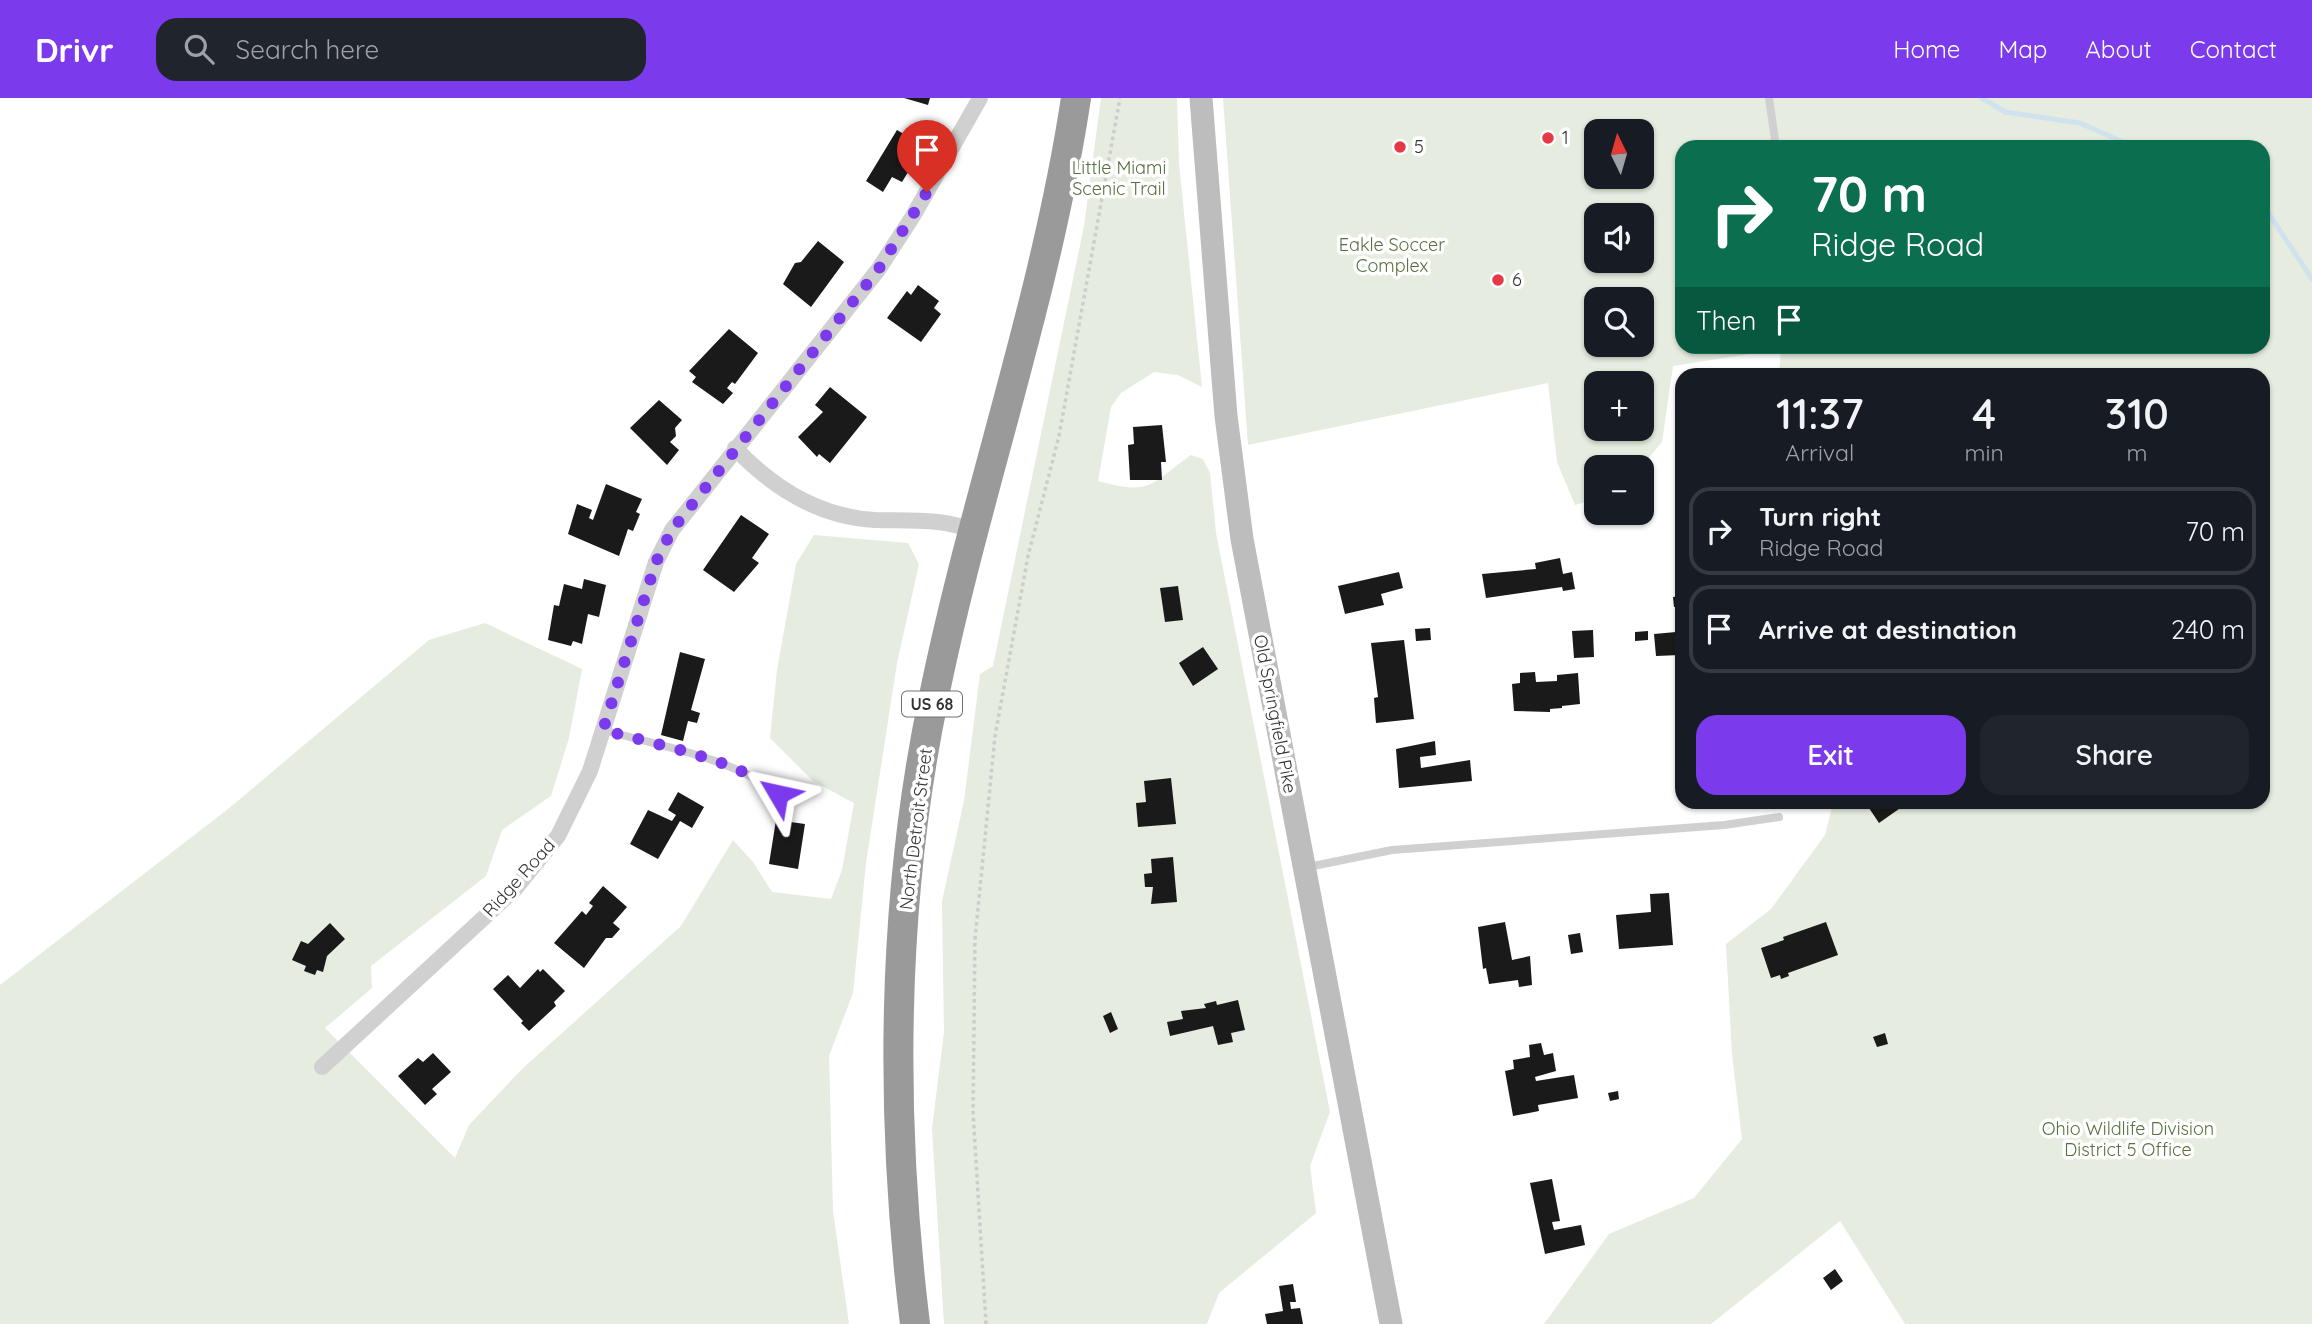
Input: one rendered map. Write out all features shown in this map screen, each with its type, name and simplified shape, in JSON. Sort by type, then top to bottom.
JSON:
[{"type":"highway","name":"North Detroit Street","points":[[915,1324],[900,1138],[902,952],[912,833],[926,735],[943,655],[1053,230],[1076,98]]},
{"type":"street","name":"Old Springfield Pike","points":[[1200,98],[1208,216],[1234,485],[1391,1324]]},
{"type":"street","name":"Ridge Road","points":[[322,1067],[515,889],[538,863],[575,806],[603,730],[656,562],[683,513],[878,270],[975,102]]},
{"type":"street","points":[[735,448],[763,476],[787,492],[826,510],[871,519],[938,520],[975,531]]},
{"type":"lane","points":[[1769,98],[1775,140]]},
{"type":"lane","points":[[603,730],[736,768],[765,782],[778,794]]},
{"type":"lane","points":[[1305,867],[1392,850],[1724,825],[1779,817]]},
{"type":"path","points":[[986,1324],[973,1112],[975,939],[995,736],[1028,556],[1059,436],[1121,98]]},
{"type":"green space","name":"Little Miami Scenic Trail","points":[[1101,98],[1177,98],[1179,164],[1202,387],[1178,375],[1154,372],[1121,393],[1111,407],[1098,481],[1140,487],[1158,480],[1191,455],[1203,459],[1210,473],[1216,533],[1330,1112],[1310,1166],[1316,1213],[1219,1293],[1207,1324],[944,1324],[932,1128],[944,1032],[942,901],[964,801],[980,674],[993,666],[1084,226]]},
{"type":"green space","points":[[1223,98],[2312,98],[2312,1324],[1905,1324],[1840,1221],[1711,1324],[1544,1324],[1609,1234],[1694,1198],[1742,1139],[1732,1054],[1726,944],[1771,909],[1825,835],[1832,809],[2270,809],[2270,368],[1779,368],[1781,354],[2270,354],[2270,140],[1675,140],[1675,354],[1749,354],[1673,366],[1662,442],[1651,455],[1584,455],[1584,502],[1575,505],[1557,462],[1548,383],[1248,445]]},
{"type":"green space","points":[[814,535],[908,543],[919,564],[897,663],[866,863],[853,993],[829,1056],[833,1211],[849,1324],[0,1324],[0,985],[228,809],[429,640],[485,623],[582,669],[569,738],[551,796],[502,830],[486,876],[371,966],[372,988],[325,1028],[455,1158],[469,1125],[522,1069],[681,926],[733,840],[753,862],[772,892],[831,899],[842,870],[854,803],[813,781],[770,738],[777,670],[796,564]]},
{"type":"building","points":[[904,98],[930,98],[928,105]]},
{"type":"building","points":[[897,130],[924,146],[902,182],[892,177],[883,192],[866,181]]},
{"type":"building","points":[[818,241],[844,262],[811,307],[783,284],[795,263],[801,262]]},
{"type":"building","points":[[918,285],[939,301],[934,308],[941,314],[921,342],[887,318],[907,291],[911,295]]},
{"type":"building","points":[[729,329],[758,353],[735,384],[732,382],[727,388],[733,393],[723,404],[692,382],[696,377],[689,371]]},
{"type":"building","points":[[830,387],[867,417],[830,463],[819,454],[817,457],[798,437],[823,412],[815,405]]},
{"type":"building","points":[[659,400],[682,420],[675,428],[676,436],[670,442],[679,450],[667,465],[630,428]]},
{"type":"building","points":[[1162,425],[1166,462],[1161,462],[1162,480],[1130,480],[1128,445],[1134,444],[1133,427]]},
{"type":"building","points":[[606,484],[642,499],[636,512],[640,514],[633,531],[628,529],[619,556],[568,534],[577,504],[592,510],[589,518],[593,520]]},
{"type":"building","points":[[741,515],[769,534],[752,558],[759,563],[734,592],[703,570]]},
{"type":"building","points":[[1560,558],[1563,574],[1572,572],[1575,589],[1563,591],[1562,587],[1486,598],[1482,574],[1536,569],[1535,563]]},
{"type":"building","points":[[1399,572],[1403,588],[1381,594],[1384,605],[1345,614],[1338,586]]},
{"type":"building","points":[[584,579],[606,585],[599,617],[588,614],[582,644],[573,641],[571,646],[548,640],[554,605],[559,606],[564,584],[582,589]]},
{"type":"building","points":[[1178,586],[1183,620],[1165,622],[1160,588]]},
{"type":"building","points":[[1430,628],[1431,640],[1416,641],[1415,629]]},
{"type":"building","points":[[1593,630],[1594,657],[1574,658],[1572,631]]},
{"type":"building","points":[[1648,631],[1648,640],[1635,641],[1635,632]]},
{"type":"building","points":[[1675,632],[1675,655],[1656,656],[1654,634]]},
{"type":"building","points":[[1404,640],[1414,719],[1376,723],[1374,698],[1378,697],[1371,643]]},
{"type":"building","points":[[1203,647],[1218,669],[1193,686],[1179,663]]},
{"type":"building","points":[[680,652],[705,659],[691,710],[700,713],[697,723],[688,721],[683,741],[661,735]]},
{"type":"building","points":[[1535,672],[1536,682],[1557,681],[1557,675],[1578,673],[1580,704],[1550,709],[1550,712],[1514,711],[1512,684],[1520,683],[1520,673]]},
{"type":"building","points":[[1435,741],[1436,755],[1420,757],[1421,768],[1470,760],[1472,781],[1399,788],[1396,749]]},
{"type":"building","points":[[1171,778],[1176,824],[1138,827],[1136,803],[1146,802],[1144,781]]},
{"type":"building","points":[[678,792],[704,807],[692,828],[680,821],[658,859],[630,844],[648,810],[672,821],[676,815],[668,810]]},
{"type":"building","points":[[1870,809],[1899,809],[1879,823]]},
{"type":"building","points":[[776,820],[805,824],[798,869],[769,864]]},
{"type":"building","points":[[1173,857],[1177,902],[1151,904],[1153,887],[1145,887],[1144,874],[1152,873],[1151,859]]},
{"type":"building","points":[[603,886],[627,907],[613,923],[620,929],[612,938],[606,938],[584,968],[554,943],[582,911],[586,915],[593,906],[589,903]]},
{"type":"building","points":[[1669,893],[1673,945],[1619,949],[1616,915],[1651,912],[1650,894]]},
{"type":"building","points":[[1505,922],[1512,960],[1530,956],[1532,985],[1519,987],[1518,980],[1489,984],[1486,968],[1483,969],[1478,927]]},
{"type":"building","points":[[1826,922],[1838,955],[1788,973],[1789,976],[1781,979],[1780,975],[1771,978],[1761,948]]},
{"type":"building","points":[[330,923],[345,939],[327,956],[323,972],[317,970],[315,975],[304,971],[306,966],[292,960],[301,941],[308,944]]},
{"type":"building","points":[[1580,933],[1583,952],[1571,954],[1568,935]]},
{"type":"building","points":[[538,969],[540,972],[543,969],[565,991],[554,1002],[556,1006],[529,1031],[493,989],[508,975],[520,988]]},
{"type":"building","points":[[1238,1000],[1245,1030],[1231,1033],[1233,1042],[1218,1045],[1213,1026],[1170,1036],[1167,1022],[1183,1019],[1181,1011],[1206,1008],[1204,1004],[1216,1001],[1217,1005]]},
{"type":"building","points":[[1111,1012],[1118,1029],[1110,1033],[1103,1016]]},
{"type":"building","points":[[1885,1033],[1888,1044],[1877,1047],[1873,1037]]},
{"type":"building","points":[[1541,1043],[1544,1055],[1553,1053],[1556,1071],[1535,1077],[1536,1081],[1574,1075],[1578,1098],[1538,1105],[1539,1111],[1513,1116],[1505,1071],[1514,1069],[1513,1060],[1530,1057],[1529,1045]]},
{"type":"building","points":[[433,1053],[451,1072],[432,1089],[437,1094],[425,1105],[398,1076],[418,1058],[423,1062]]},
{"type":"building","points":[[1618,1091],[1619,1099],[1610,1101],[1608,1093]]},
{"type":"building","points":[[1552,1179],[1560,1221],[1552,1222],[1554,1230],[1581,1225],[1585,1245],[1545,1254],[1530,1183]]},
{"type":"building","points":[[1835,1269],[1843,1281],[1831,1290],[1823,1278]]},
{"type":"building","points":[[1293,1284],[1296,1302],[1290,1302],[1291,1309],[1300,1308],[1303,1324],[1267,1324],[1265,1314],[1283,1311],[1279,1286]]},
{"type":"waterway","points":[[1982,98],[2005,112],[2080,123],[2118,140]]},
{"type":"waterway","points":[[2270,216],[2312,279]]},
{"type":"place","name":"1","points":[[1548,138]]},
{"type":"place","name":"5","points":[[1400,147]]},
{"type":"place","name":"6","points":[[1498,280]]},
{"type":"route","points":[[778,794],[765,782],[736,768],[603,730],[656,562],[672,530],[878,270],[927,192]]},
{"type":"park label","name":"Eakle Soccer Complex","points":[[1392,255]]},
{"type":"park label","name":"Ohio Wildlife Division District 5 Office","points":[[2128,1139]]}]
